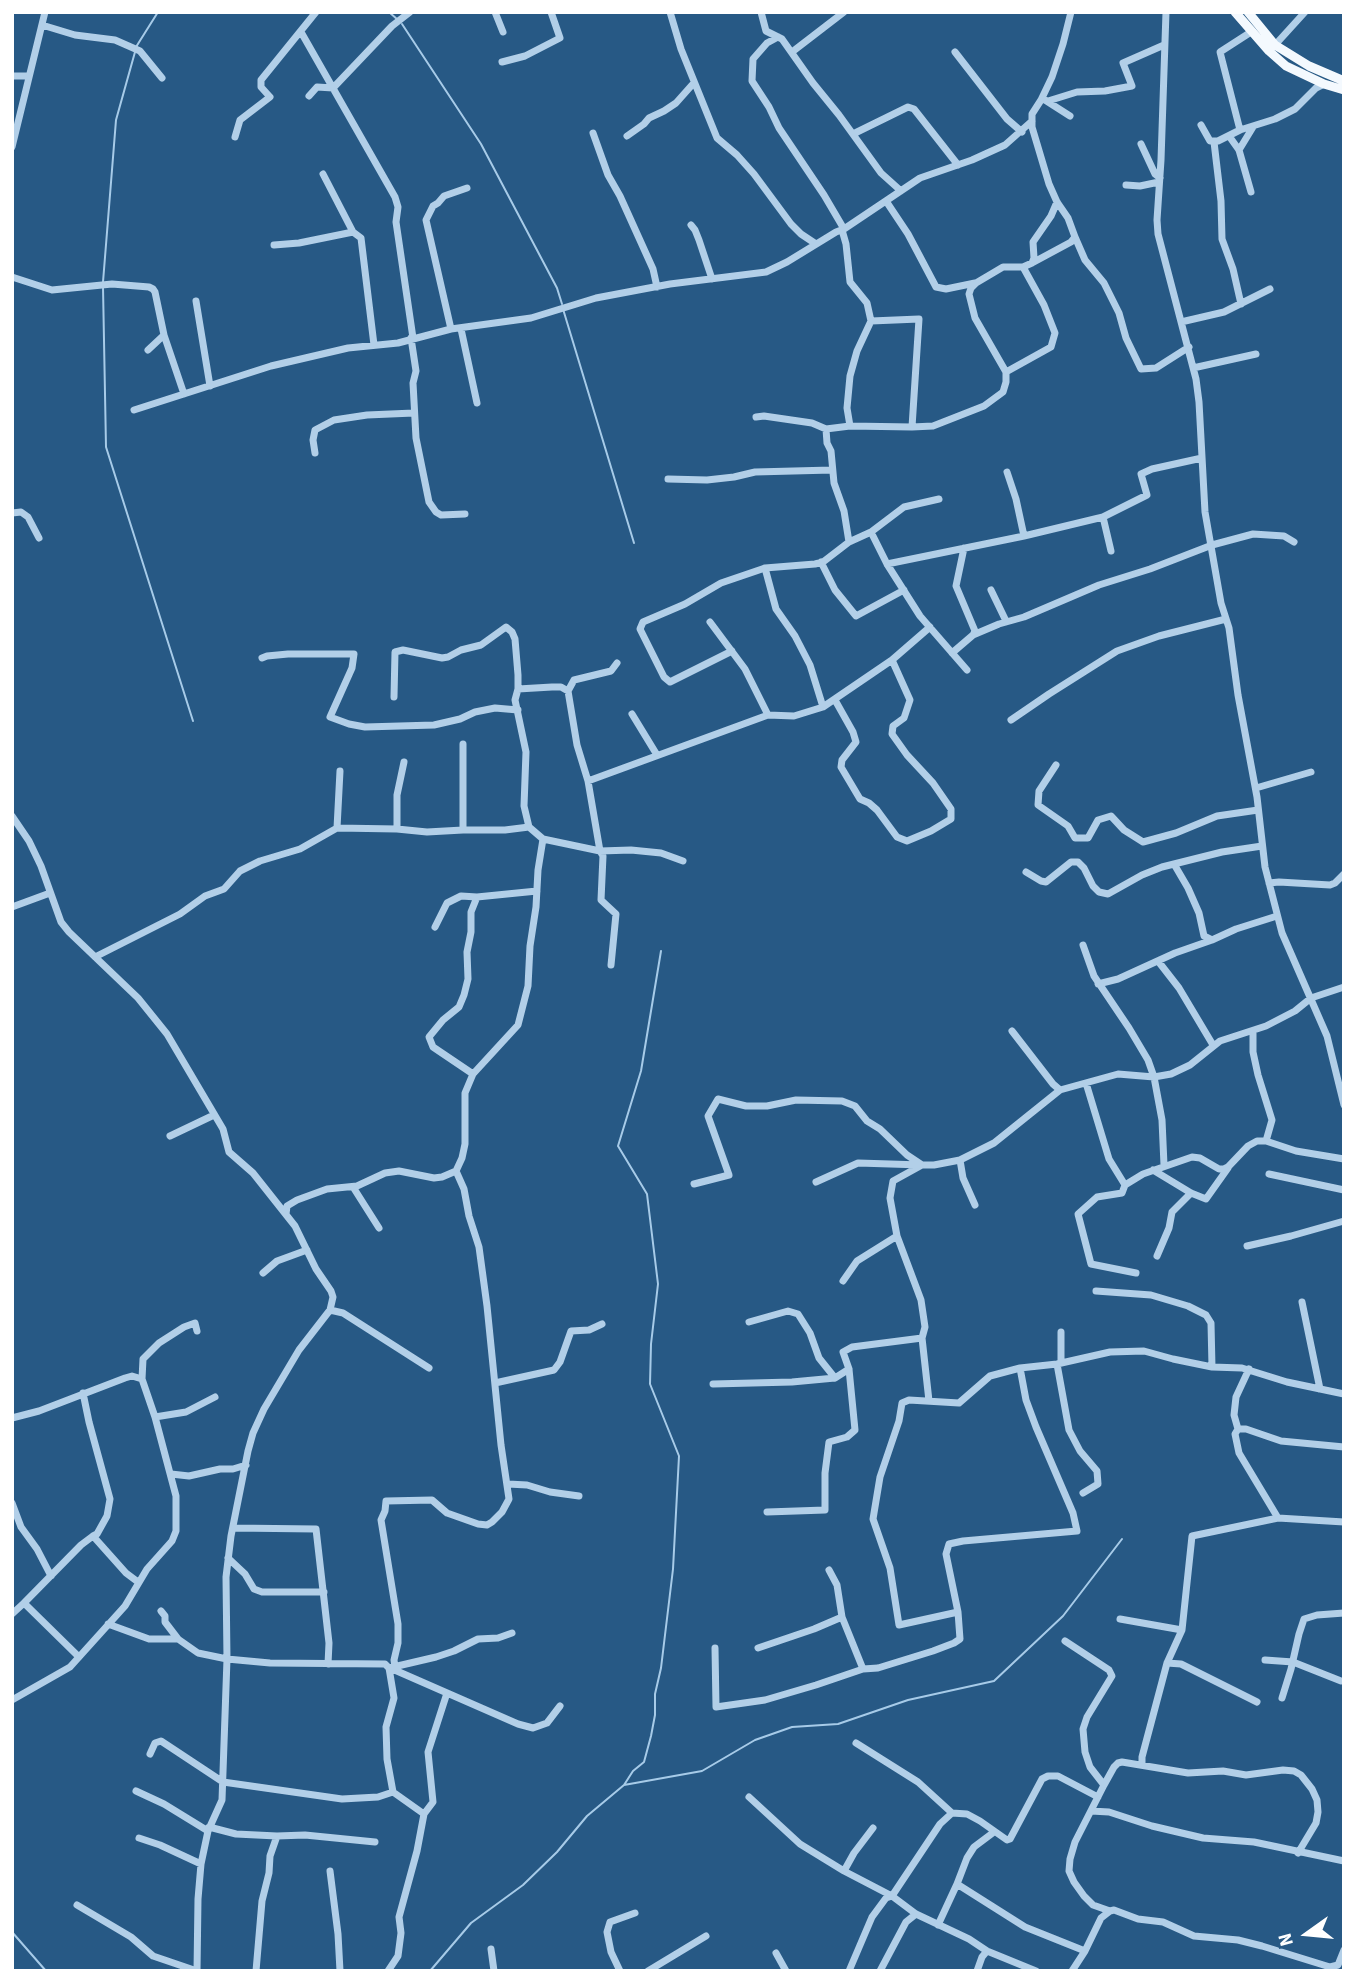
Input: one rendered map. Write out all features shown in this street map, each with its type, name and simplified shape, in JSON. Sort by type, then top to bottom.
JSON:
[{"type":"main road","points":[[1235,12],[1251,32],[1286,66],[1324,84],[1344,90]]},
{"type":"main road","points":[[1248,12],[1276,45],[1309,66],[1344,81]]},
{"type":"street","points":[[12,147],[45,12]]},
{"type":"street","points":[[235,137],[240,120],[270,97],[261,87],[261,80],[316,12]]},
{"type":"street","points":[[309,96],[317,88],[333,88],[392,26],[410,12]]},
{"type":"street","points":[[495,12],[503,32]]},
{"type":"street","points":[[502,62],[525,56],[560,38],[551,12]]},
{"type":"street","points":[[670,12],[674,31],[694,85],[717,138],[754,174],[800,234],[816,244]]},
{"type":"street","points":[[761,12],[766,31],[782,39],[881,173],[901,191]]},
{"type":"street","points":[[792,52],[844,12]]},
{"type":"street","points":[[134,410],[271,366],[348,348],[398,343],[451,329],[531,318],[596,298],[657,286],[766,272],[843,230],[928,174],[958,165],[1005,145],[1027,127],[1032,114],[1044,100],[1063,44],[1070,12]]},
{"type":"street","points":[[1166,12],[1158,234],[1194,368],[1199,402],[1205,512],[1256,788],[1269,883],[1282,933],[1322,1021],[1344,1105]]},
{"type":"street","points":[[1276,45],[1306,12]]},
{"type":"street","points":[[42,24],[75,35],[115,40],[140,51],[162,78]]},
{"type":"street","points":[[301,32],[397,202],[396,222],[416,371],[413,383],[417,447],[432,508],[441,515],[466,514]]},
{"type":"street","points":[[1240,130],[1220,52],[1251,32]]},
{"type":"street","points":[[778,37],[767,43],[753,59],[752,81],[843,230],[850,282],[867,303],[871,321],[850,376],[847,408],[850,426]]},
{"type":"street","points":[[1044,100],[1077,92],[1132,86],[1123,64],[1164,46]]},
{"type":"street","points":[[955,52],[1007,119],[1027,127],[1057,202],[1068,218],[1085,261],[1104,284],[1119,313],[1126,338],[1141,369],[1156,368],[1189,347]]},
{"type":"street","points":[[12,76],[28,76]]},
{"type":"street","points":[[1214,142],[1295,109],[1316,88],[1324,84]]},
{"type":"street","points":[[627,136],[649,118],[676,103],[694,85]]},
{"type":"street","points":[[1044,100],[1070,116]]},
{"type":"street","points":[[853,134],[908,107],[914,109],[958,165]]},
{"type":"street","points":[[1201,125],[1210,141],[1214,142]]},
{"type":"street","points":[[1239,150],[1253,127]]},
{"type":"street","points":[[593,133],[608,175],[653,270],[657,286]]},
{"type":"street","points":[[1229,135],[1239,150],[1251,192]]},
{"type":"street","points":[[1214,142],[1221,201],[1222,239],[1233,269],[1241,304]]},
{"type":"street","points":[[1141,144],[1160,180]]},
{"type":"street","points":[[323,174],[353,232],[361,238],[374,345]]},
{"type":"street","points":[[1126,185],[1140,186],[1160,180]]},
{"type":"street","points":[[451,329],[426,220],[433,206],[444,196],[467,188]]},
{"type":"street","points":[[886,201],[908,234],[936,287],[946,289],[976,282],[1003,268],[1023,267],[1071,242],[1075,237]]},
{"type":"street","points":[[1032,263],[1033,242],[1057,202]]},
{"type":"street","points":[[691,225],[712,279]]},
{"type":"street","points":[[274,244],[299,243],[353,232]]},
{"type":"street","points":[[1006,372],[1051,347],[1055,333],[1044,305],[1023,267]]},
{"type":"street","points":[[12,277],[52,290],[112,284],[149,287],[155,292],[164,335],[184,394]]},
{"type":"street","points":[[756,417],[812,423],[826,429],[850,426],[912,428],[933,426],[984,406],[1003,392],[1006,372],[975,318],[969,294],[976,282]]},
{"type":"street","points":[[1181,322],[1224,312],[1270,289]]},
{"type":"street","points":[[196,301],[210,386]]},
{"type":"street","points":[[871,321],[919,319],[912,428]]},
{"type":"street","points":[[461,329],[477,402]]},
{"type":"street","points":[[148,350],[164,335]]},
{"type":"street","points":[[1194,368],[1256,354]]},
{"type":"street","points":[[315,453],[315,430],[334,420],[367,415],[414,413]]},
{"type":"street","points":[[826,429],[834,483],[844,511],[849,542]]},
{"type":"street","points":[[887,565],[1103,517],[1147,495],[1141,474],[1202,458]]},
{"type":"street","points":[[668,479],[707,480],[755,472],[832,470]]},
{"type":"street","points":[[1007,472],[1024,536]]},
{"type":"street","points":[[732,651],[670,682],[664,677],[640,629],[643,622],[685,604],[721,583],[765,568],[821,562],[849,542],[871,532],[904,507],[939,499]]},
{"type":"street","points":[[12,513],[21,512],[28,517],[39,538]]},
{"type":"street","points":[[1103,517],[1111,551]]},
{"type":"street","points":[[871,532],[887,565],[919,616],[967,670]]},
{"type":"street","points":[[951,653],[973,635],[1006,621],[1024,617],[1099,585],[1212,545],[1253,534],[1283,536],[1294,542]]},
{"type":"street","points":[[964,548],[956,586],[975,631],[973,635]]},
{"type":"street","points":[[821,562],[835,590],[856,616],[904,590]]},
{"type":"street","points":[[765,568],[776,609],[795,636],[810,665],[823,707]]},
{"type":"street","points":[[991,590],[1006,621]]},
{"type":"street","points":[[1012,720],[1117,651],[1159,636],[1226,619]]},
{"type":"street","points":[[710,622],[755,687],[768,715]]},
{"type":"street","points":[[394,697],[395,652],[403,650],[448,657],[461,650],[481,645],[506,626],[515,639],[517,652],[515,700],[526,752],[524,806],[529,827],[543,839],[600,851],[661,853],[683,861]]},
{"type":"street","points":[[588,781],[768,715],[794,716],[823,707],[892,660],[930,627]]},
{"type":"street","points":[[262,658],[288,653],[354,654],[352,668],[330,718],[349,724],[365,727],[434,725],[495,708],[518,710]]},
{"type":"street","points":[[835,700],[856,742],[842,760],[841,767],[860,799],[877,810],[897,837],[907,841],[951,819],[951,808],[892,734],[893,726],[904,718],[910,700],[892,660]]},
{"type":"street","points":[[611,965],[616,914],[601,900],[603,856],[588,781],[577,745],[568,691],[574,680],[611,671],[617,663]]},
{"type":"street","points":[[517,689],[561,687],[568,691]]},
{"type":"street","points":[[632,714],[657,755]]},
{"type":"street","points":[[463,744],[463,830]]},
{"type":"street","points":[[397,829],[397,794],[404,762]]},
{"type":"street","points":[[1056,765],[1039,791],[1038,805],[1068,826],[1075,838],[1088,838],[1098,820],[1111,816],[1124,830],[1143,842],[1175,833],[1217,816],[1258,810]]},
{"type":"street","points":[[337,828],[340,771]]},
{"type":"street","points":[[1256,788],[1311,772]]},
{"type":"street","points":[[12,816],[29,841],[41,866],[61,922],[68,932],[138,998],[167,1034],[223,1129],[229,1152],[249,1168],[295,1226],[316,1269],[331,1291],[334,1302],[299,1350],[253,1433],[233,1528],[226,1577],[227,1660],[222,1800],[209,1829],[201,1864],[197,1971],[153,1956],[131,1937],[77,1906]]},
{"type":"street","points":[[95,957],[180,914],[205,896],[224,889],[240,871],[260,860],[300,849],[337,828],[427,832],[529,827]]},
{"type":"street","points":[[286,1214],[288,1206],[297,1200],[327,1189],[353,1186],[392,1171],[434,1178],[456,1171],[465,1144],[465,1093],[473,1074],[519,1025],[528,986],[543,839]]},
{"type":"street","points":[[1026,872],[1046,882],[1071,862],[1077,862],[1084,868],[1098,892],[1108,894],[1142,875],[1174,864],[1262,846]]},
{"type":"street","points":[[1174,864],[1199,913],[1204,936],[1212,940]]},
{"type":"street","points":[[1269,883],[1330,885],[1344,874]]},
{"type":"street","points":[[435,927],[447,904],[461,896],[537,891]]},
{"type":"street","points":[[12,907],[50,893]]},
{"type":"street","points":[[473,1074],[433,1047],[429,1037],[443,1020],[459,1007],[464,996],[468,979],[467,952],[471,912],[477,897]]},
{"type":"street","points":[[1098,984],[1118,979],[1237,929],[1277,916]]},
{"type":"street","points":[[1083,945],[1098,984],[1148,1060],[1162,1120],[1164,1165]]},
{"type":"street","points":[[1157,961],[1179,988],[1213,1045]]},
{"type":"street","points":[[816,1182],[858,1163],[934,1165],[960,1160],[994,1143],[1060,1090],[1118,1074],[1154,1077],[1171,1074],[1190,1065],[1213,1045],[1266,1026],[1295,1011],[1311,998],[1344,988]]},
{"type":"street","points":[[1012,1031],[1060,1090]]},
{"type":"street","points":[[1253,1031],[1253,1052],[1272,1120],[1266,1141]]},
{"type":"street","points":[[1333,1057],[1344,1058]]},
{"type":"street","points":[[1086,1083],[1109,1159],[1125,1185]]},
{"type":"street","points":[[694,1184],[729,1175],[708,1116],[718,1099],[746,1107],[796,1100],[842,1101],[855,1106],[867,1121],[922,1165]]},
{"type":"street","points":[[170,1136],[214,1115]]},
{"type":"street","points":[[1153,1170],[1206,1199],[1228,1167],[1252,1143],[1266,1141],[1296,1151],[1344,1159]]},
{"type":"street","points":[[1136,1273],[1091,1264],[1078,1214],[1097,1197],[1122,1193],[1125,1185],[1164,1165],[1196,1156],[1219,1169],[1228,1167]]},
{"type":"street","points":[[960,1160],[963,1178],[975,1205]]},
{"type":"street","points":[[922,1165],[893,1181],[890,1198],[897,1236],[920,1300],[925,1327],[922,1338],[929,1401]]},
{"type":"street","points":[[424,1814],[393,1791],[387,1759],[386,1727],[394,1698],[392,1668],[398,1643],[398,1625],[382,1520],[386,1501],[432,1500],[447,1513],[487,1525],[502,1512],[509,1499],[479,1247],[464,1189],[456,1171]]},
{"type":"street","points":[[1269,1174],[1344,1190]]},
{"type":"street","points":[[353,1186],[379,1228]]},
{"type":"street","points":[[1157,1256],[1169,1228],[1172,1212],[1191,1193]]},
{"type":"street","points":[[1247,1246],[1344,1221]]},
{"type":"street","points":[[843,1281],[857,1261],[897,1236]]},
{"type":"street","points":[[264,1273],[277,1261],[307,1250]]},
{"type":"street","points":[[1096,1291],[1151,1295],[1188,1306],[1206,1315],[1211,1323],[1212,1367]]},
{"type":"street","points":[[1302,1302],[1320,1389]]},
{"type":"street","points":[[330,1310],[343,1312],[429,1368]]},
{"type":"street","points":[[749,1322],[788,1311],[798,1314],[810,1333],[820,1358],[835,1378]]},
{"type":"street","points":[[12,1699],[70,1667],[125,1606],[147,1569],[172,1541],[176,1531],[176,1496],[142,1379],[143,1359],[159,1343],[184,1327],[195,1323],[197,1331]]},
{"type":"street","points":[[495,1383],[554,1370],[560,1362],[571,1331],[589,1330],[602,1324]]},
{"type":"street","points":[[1060,1332],[1059,1363],[1069,1430],[1080,1451],[1097,1471],[1098,1484],[1083,1493]]},
{"type":"street","points":[[767,1512],[801,1513],[825,1510],[825,1473],[829,1442],[848,1437],[855,1430],[849,1369],[843,1352],[852,1347],[922,1338]]},
{"type":"street","points":[[958,1612],[899,1625],[890,1568],[873,1519],[880,1477],[902,1404],[909,1400],[959,1404],[990,1376],[1110,1352],[1144,1351],[1212,1367],[1249,1369],[1278,1380],[1344,1394]]},
{"type":"street","points":[[715,1648],[716,1706],[765,1700],[863,1669],[878,1668],[960,1639],[958,1612],[946,1554],[949,1545],[963,1541],[1077,1531],[1073,1513],[1026,1400],[1020,1368]]},
{"type":"street","points":[[713,1384],[835,1378],[849,1369]]},
{"type":"street","points":[[1249,1369],[1236,1397],[1234,1415],[1238,1429],[1235,1434],[1240,1453],[1278,1518]]},
{"type":"street","points":[[12,1418],[39,1411],[132,1376],[142,1379]]},
{"type":"street","points":[[12,1614],[81,1545],[97,1534],[107,1516],[110,1499],[83,1393]]},
{"type":"street","points":[[155,1417],[186,1412],[215,1397]]},
{"type":"street","points":[[1238,1429],[1281,1441],[1344,1447]]},
{"type":"street","points":[[172,1478],[246,1465]]},
{"type":"street","points":[[233,1469],[244,1476]]},
{"type":"street","points":[[508,1484],[527,1485],[579,1496]]},
{"type":"street","points":[[12,1503],[21,1527],[37,1549],[51,1576]]},
{"type":"street","points":[[1142,1765],[1167,1663],[1182,1630],[1192,1536],[1278,1518],[1344,1522]]},
{"type":"street","points":[[233,1528],[316,1530],[329,1643],[328,1664]]},
{"type":"street","points":[[93,1536],[138,1583]]},
{"type":"street","points":[[228,1558],[245,1574],[254,1590],[324,1592]]},
{"type":"street","points":[[829,1570],[837,1585],[842,1617],[863,1669]]},
{"type":"street","points":[[24,1603],[79,1657]]},
{"type":"street","points":[[160,1611],[178,1639],[198,1653],[227,1660],[385,1664],[518,1724],[533,1728],[547,1723],[560,1706]]},
{"type":"street","points":[[1282,1699],[1304,1619],[1344,1613]]},
{"type":"street","points":[[758,1648],[842,1617]]},
{"type":"street","points":[[1120,1619],[1182,1630]]},
{"type":"street","points":[[108,1624],[149,1639],[178,1639]]},
{"type":"street","points":[[392,1668],[454,1651],[478,1639],[498,1638],[512,1633]]},
{"type":"street","points":[[1065,1641],[1109,1670],[1112,1676],[1087,1717],[1083,1729],[1085,1752],[1090,1767],[1104,1785]]},
{"type":"street","points":[[1265,1660],[1293,1662],[1341,1681]]},
{"type":"street","points":[[1167,1663],[1181,1664],[1257,1702]]},
{"type":"street","points":[[388,1971],[398,1956],[401,1933],[399,1917],[424,1814],[433,1802],[428,1752],[447,1693]]},
{"type":"street","points":[[150,1754],[155,1743],[161,1741],[223,1782],[342,1798],[378,1797],[393,1791]]},
{"type":"street","points":[[856,1743],[918,1782],[951,1813],[967,1814],[1007,1840],[1010,1839],[1042,1779],[1048,1776],[1058,1776],[1098,1797]]},
{"type":"street","points":[[1298,1853],[1317,1823],[1318,1812],[1312,1789],[1301,1775],[1294,1771],[1246,1775],[1223,1771],[1188,1773],[1118,1763],[1075,1842],[1069,1871],[1074,1882],[1093,1905],[1110,1911],[1121,1911],[1135,1918],[1163,1922],[1194,1936],[1238,1940],[1334,1969],[1344,1950]]},
{"type":"street","points":[[136,1791],[209,1829],[236,1834],[305,1835],[375,1842]]},
{"type":"street","points":[[748,1797],[800,1843],[844,1871],[892,1896],[916,1914],[970,1939],[988,1951],[1036,1971]]},
{"type":"street","points":[[1091,1811],[1109,1812],[1203,1838],[1254,1842],[1344,1861]]},
{"type":"street","points":[[849,1971],[872,1917],[886,1898],[892,1896],[940,1824],[951,1813]]},
{"type":"street","points":[[844,1871],[853,1853],[873,1828]]},
{"type":"street","points":[[938,1925],[967,1858],[974,1847],[994,1832]]},
{"type":"street","points":[[256,1971],[262,1901],[270,1856],[277,1836]]},
{"type":"street","points":[[139,1838],[201,1864]]},
{"type":"street","points":[[330,1871],[340,1971]]},
{"type":"street","points":[[957,1884],[1025,1927],[1085,1951]]},
{"type":"street","points":[[1072,1971],[1101,1918],[1110,1911]]},
{"type":"street","points":[[620,1971],[611,1952],[607,1931],[610,1923],[635,1913]]},
{"type":"street","points":[[880,1971],[906,1922],[916,1914]]},
{"type":"street","points":[[648,1971],[706,1937]]},
{"type":"street","points":[[491,1950],[494,1971]]},
{"type":"street","points":[[977,1971],[982,1957],[988,1951]]},
{"type":"street","points":[[776,1953],[786,1971]]},
{"type":"waterway","points":[[136,47],[158,12]]},
{"type":"waterway","points":[[389,12],[398,20]]},
{"type":"waterway","points":[[402,24],[481,144],[557,288],[562,304]]},
{"type":"waterway","points":[[103,282],[116,120],[135,52]]},
{"type":"waterway","points":[[103,287],[106,447],[193,721]]},
{"type":"waterway","points":[[563,309],[634,543]]},
{"type":"waterway","points":[[430,1971],[471,1923],[523,1885],[557,1852],[587,1816],[624,1785],[633,1771],[644,1762],[651,1736],[673,1569],[679,1456],[650,1384],[651,1344],[658,1284],[647,1194],[618,1146],[641,1071],[661,951]]},
{"type":"waterway","points":[[624,1785],[702,1771],[755,1740],[792,1727],[838,1724],[908,1700],[994,1681],[1063,1616],[1122,1539]]},
{"type":"waterway","points":[[12,1932],[46,1971]]}]
